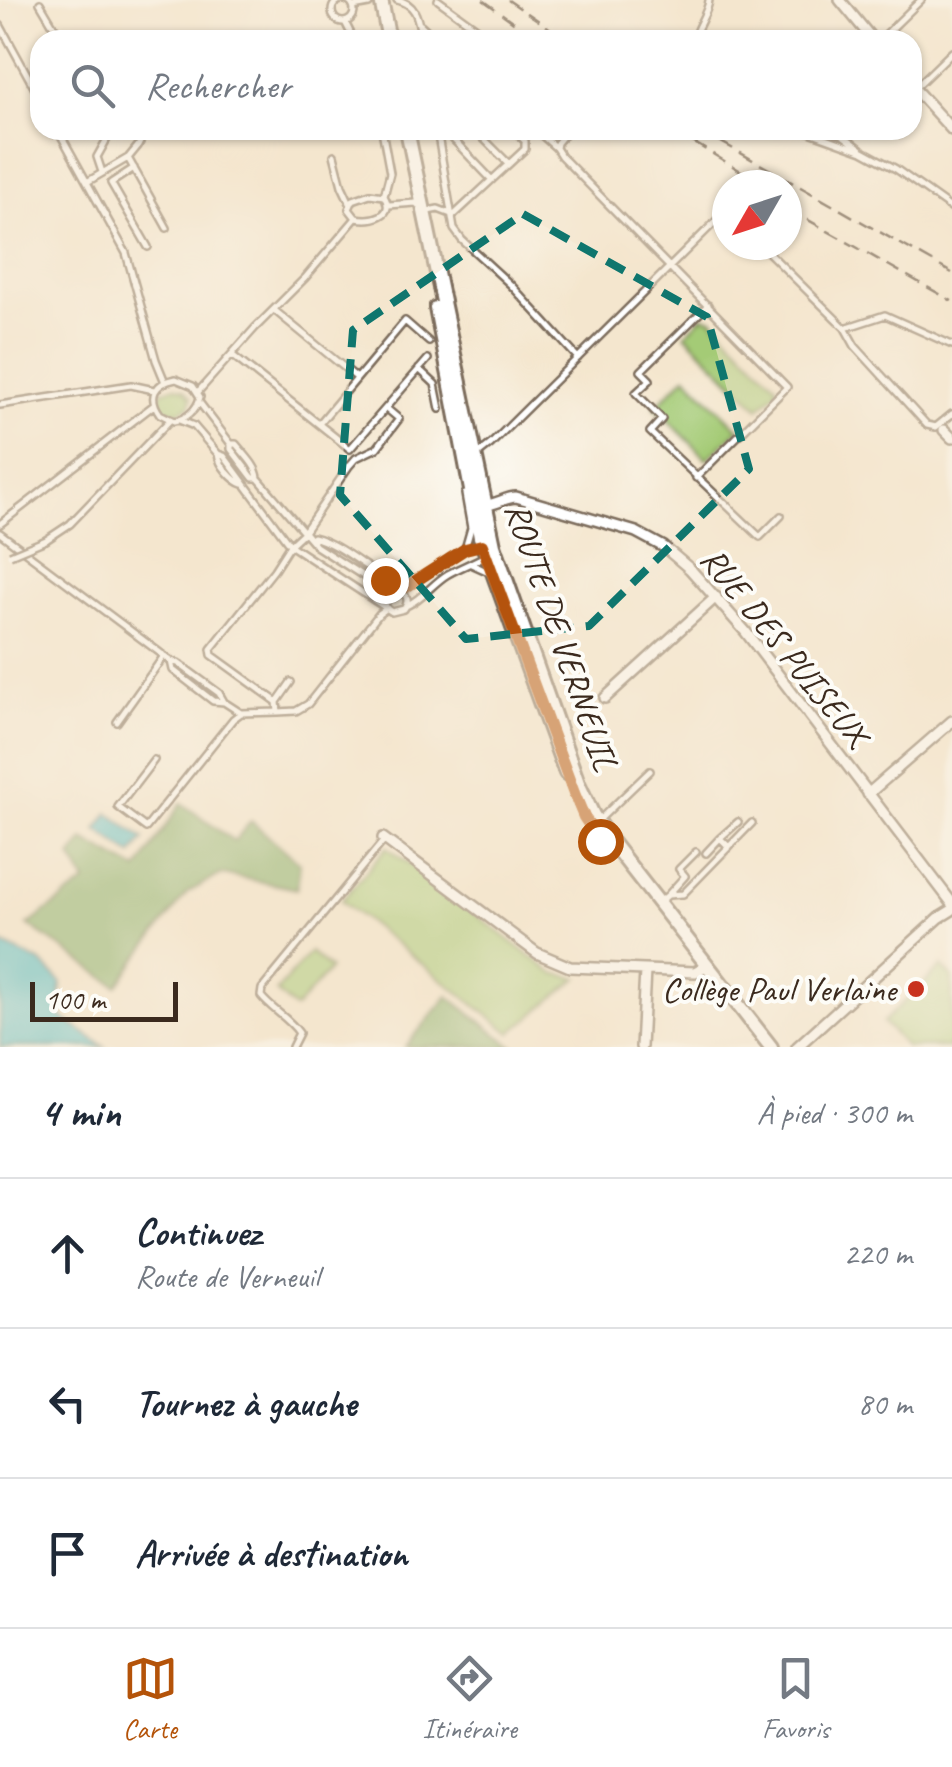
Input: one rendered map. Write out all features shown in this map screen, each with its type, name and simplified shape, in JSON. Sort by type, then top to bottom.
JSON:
[{"type":"main road","points":[[375,2],[385,30]]},
{"type":"main road","name":"ROUTE DE VERNEUIL","points":[[408,140],[468,460],[470,490],[578,783],[597,822],[657,899],[761,1047]]},
{"type":"main road","name":"ROUTE DE VERNEUIL","points":[[468,460],[485,506],[492,574],[580,808],[600,841],[657,899]]},
{"type":"main road","name":"ROUTE DE VERNEUIL","points":[[704,967],[771,1047]]},
{"type":"street","points":[[840,0],[867,30]]},
{"type":"street","points":[[922,98],[952,130]]},
{"type":"street","points":[[470,490],[485,506]]},
{"type":"street","name":"RUE DES PUISEUX","points":[[485,506],[516,497],[636,532],[674,554],[716,597],[770,663],[952,907]]},
{"type":"street","points":[[605,698],[716,597]]},
{"type":"street","points":[[868,794],[952,721]]},
{"type":"street","points":[[384,839],[537,954],[570,967],[695,972],[704,967]]},
{"type":"street","points":[[798,1047],[952,907]]},
{"type":"street","points":[[641,1047],[645,971]]},
{"type":"lane","points":[[349,30],[332,12],[340,0],[354,7]]},
{"type":"lane","points":[[397,0],[409,1],[417,13],[420,30]]},
{"type":"lane","points":[[438,0],[479,30]]},
{"type":"lane","points":[[696,30],[710,0]]},
{"type":"lane","points":[[887,30],[920,0]]},
{"type":"lane","points":[[354,7],[375,2]]},
{"type":"lane","points":[[40,3],[56,30]]},
{"type":"lane","points":[[345,22],[353,17],[354,7]]},
{"type":"lane","points":[[419,23],[426,30]]},
{"type":"lane","points":[[0,26],[30,80]]},
{"type":"lane","points":[[922,80],[952,52]]},
{"type":"lane","points":[[64,140],[126,253],[165,382]]},
{"type":"lane","points":[[102,172],[97,157],[106,140]]},
{"type":"lane","points":[[87,182],[128,158],[141,140]]},
{"type":"lane","points":[[198,392],[356,218],[379,218],[387,212],[389,205],[384,196],[390,173],[384,140]]},
{"type":"lane","points":[[441,140],[454,229],[578,358]]},
{"type":"lane","points":[[450,140],[492,180]]},
{"type":"lane","points":[[485,140],[509,164]]},
{"type":"lane","points":[[452,216],[509,164],[526,144],[522,140]]},
{"type":"lane","points":[[547,140],[787,388],[696,478]]},
{"type":"lane","points":[[556,148],[560,140]]},
{"type":"lane","points":[[832,140],[896,168],[952,209]]},
{"type":"lane","points":[[849,140],[863,151]]},
{"type":"lane","points":[[334,154],[350,203]]},
{"type":"lane","points":[[128,158],[167,228]]},
{"type":"lane","points":[[134,168],[111,183],[148,248]]},
{"type":"lane","points":[[356,218],[348,208],[350,203],[361,196],[384,196]]},
{"type":"lane","points":[[389,205],[438,209],[452,216]]},
{"type":"lane","points":[[465,549],[471,528],[464,484],[468,460],[491,444],[712,225]]},
{"type":"lane","points":[[776,260],[845,328],[854,346],[927,425],[936,427],[952,414]]},
{"type":"lane","points":[[708,304],[641,372],[650,380],[636,393],[662,419],[650,432],[760,537],[781,516]]},
{"type":"lane","points":[[274,310],[357,378]]},
{"type":"lane","points":[[845,328],[885,315],[952,345]]},
{"type":"lane","points":[[319,424],[405,322],[430,342]]},
{"type":"lane","points":[[232,355],[350,449],[428,359]]},
{"type":"lane","points":[[419,369],[435,384],[440,409]]},
{"type":"lane","points":[[0,405],[131,385],[154,390],[165,382],[181,380],[198,392],[199,402],[242,464],[316,546],[388,592]]},
{"type":"lane","points":[[154,390],[154,405],[160,414],[194,426],[224,456],[290,546],[377,604],[396,612],[490,549]]},
{"type":"lane","points":[[179,420],[199,402]]},
{"type":"lane","points":[[0,524],[154,405]]},
{"type":"lane","points":[[277,702],[212,655],[211,648],[290,546],[307,534],[349,466],[376,448],[400,419],[386,408]]},
{"type":"lane","points":[[0,560],[46,540],[70,524],[170,420]]},
{"type":"lane","points":[[0,533],[171,662],[178,662],[241,713],[296,711],[308,704],[387,607]]},
{"type":"lane","points":[[307,534],[325,540],[404,589],[406,607]]},
{"type":"lane","points":[[387,607],[388,592],[404,589],[465,549],[490,549]]},
{"type":"lane","points":[[472,564],[492,574]]},
{"type":"lane","points":[[116,722],[164,656]]},
{"type":"lane","points":[[278,712],[277,702],[291,682]]},
{"type":"lane","points":[[154,760],[118,807],[146,828],[241,713]]},
{"type":"lane","points":[[597,822],[650,771]]},
{"type":"lane","points":[[706,853],[738,822]]},
{"type":"lane","points":[[657,899],[682,894],[752,824]]},
{"type":"lane","points":[[720,838],[729,847]]},
{"type":"lane","points":[[292,1047],[300,1033],[261,996],[262,989],[384,839]]},
{"type":"lane","points":[[657,899],[685,876],[679,870],[696,852]]},
{"type":"highlighted area","points":[[523,214],[707,317],[749,469],[589,626],[466,639],[340,495],[353,330]]},
{"type":"green space","points":[[703,316],[712,319],[776,384],[777,391],[759,408],[685,334]]},
{"type":"green space","points":[[686,376],[739,429],[707,459],[655,407]]},
{"type":"green space","points":[[174,386],[192,397],[190,405],[182,410],[169,411],[159,401],[162,391]]},
{"type":"green space","points":[[181,803],[234,841],[251,821],[300,863],[297,889],[222,874],[187,893],[117,986],[28,925],[86,882],[71,857],[84,840],[138,870]]},
{"type":"green space","points":[[387,847],[553,973],[578,978],[511,1033],[341,901]]},
{"type":"green space","points":[[310,952],[330,969],[295,1009],[276,992]]},
{"type":"green space","points":[[942,966],[952,977],[952,1047],[906,1047],[883,1022]]},
{"type":"green space","points":[[448,996],[514,1047],[405,1047]]},
{"type":"water","points":[[109,813],[144,839],[132,855],[97,830]]},
{"type":"water","points":[[0,943],[42,963],[61,982],[60,1016],[105,1047],[0,1047]]},
{"type":"railway","points":[[483,0],[524,30]]},
{"type":"railway","points":[[508,0],[552,30]]},
{"type":"railway","points":[[690,140],[739,170]]},
{"type":"railway","points":[[718,140],[952,273]]},
{"type":"railway","points":[[802,216],[952,301]]},
{"type":"place","name":"Collège Paul Verlaine","points":[[916,989]]},
{"type":"route","points":[[385,580],[406,587],[465,549],[482,545],[574,793],[600,841]]}]
